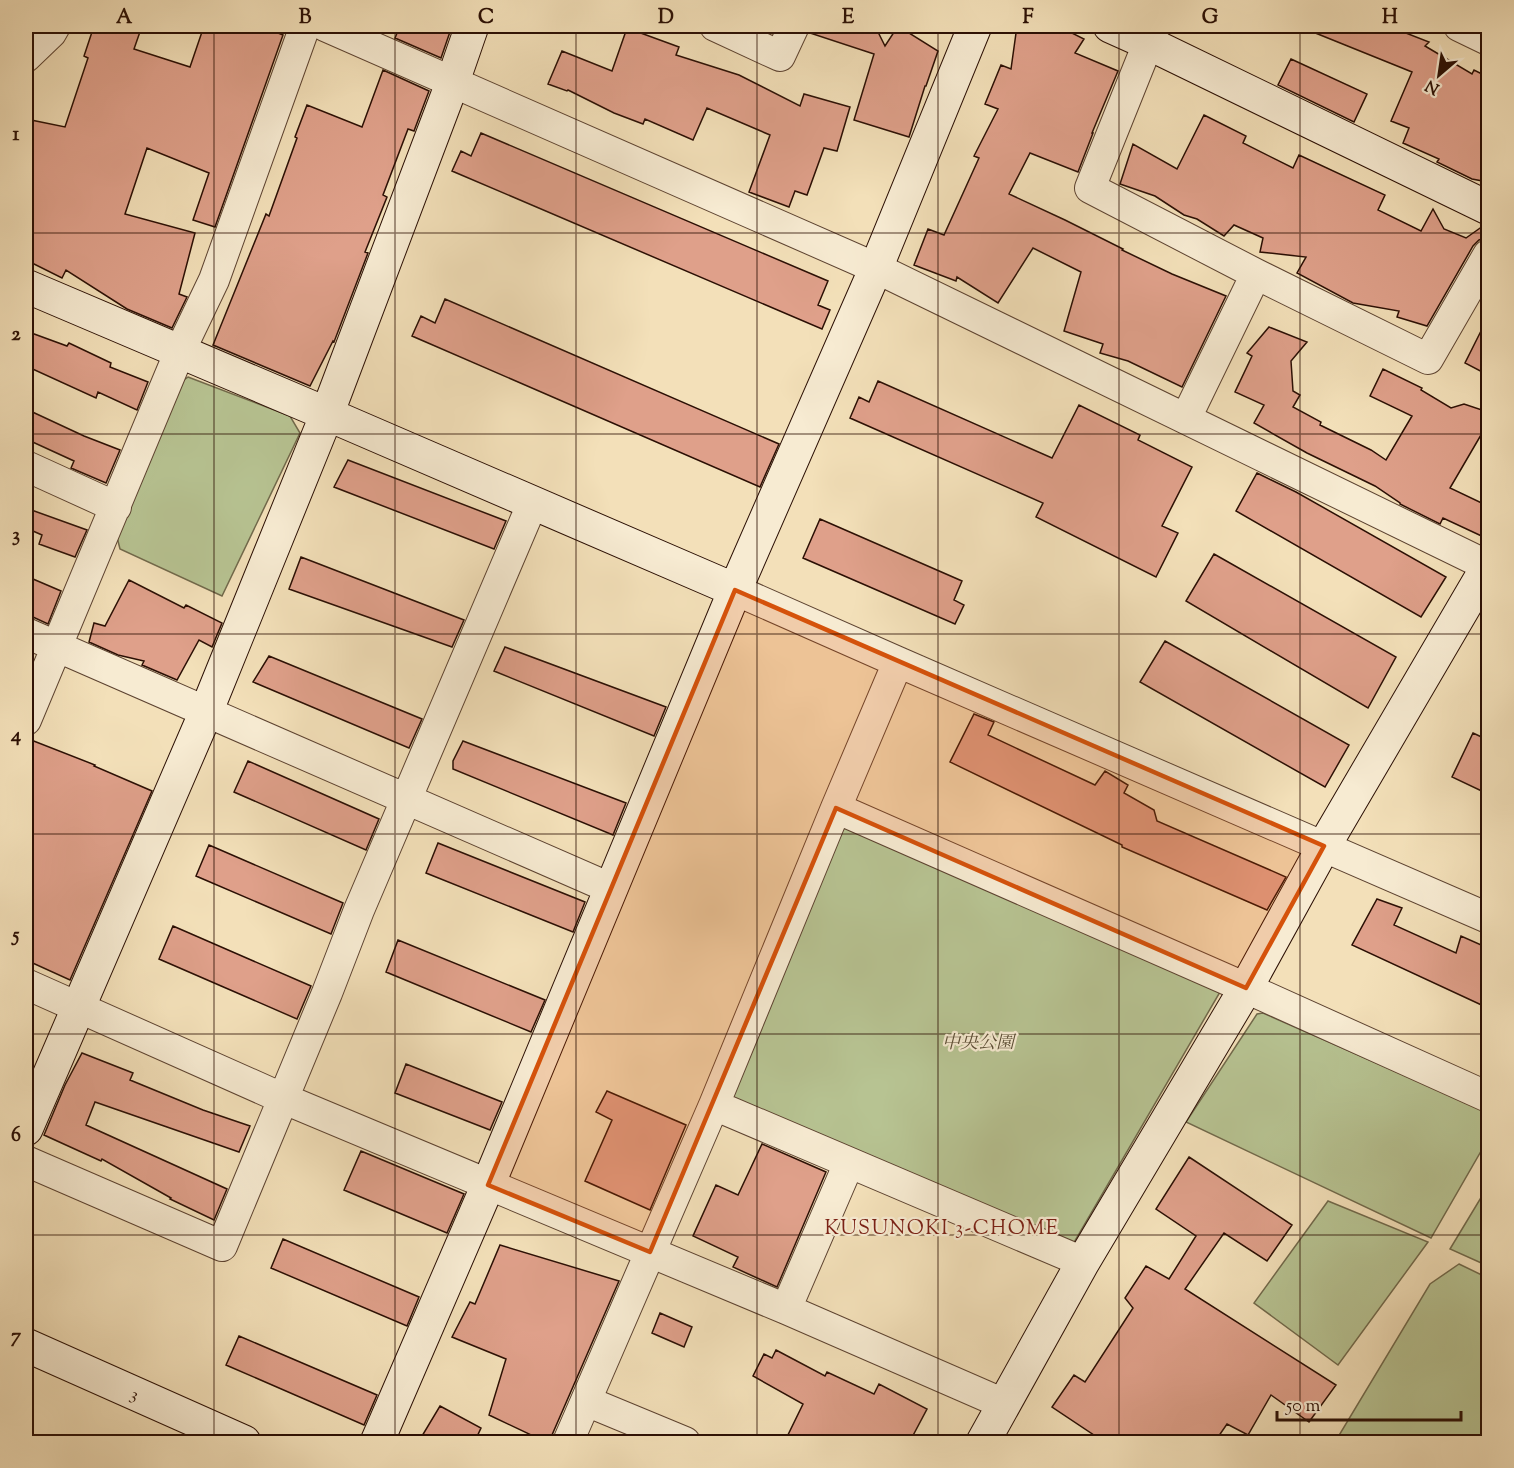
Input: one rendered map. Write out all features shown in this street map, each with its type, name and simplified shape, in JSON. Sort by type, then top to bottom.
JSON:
[{"type":"street","points":[[26,57],[51,33],[55,26]]},
{"type":"street","points":[[26,720],[180,351],[214,280],[305,26]]},
{"type":"street","points":[[325,26],[876,268],[1488,566],[1324,846],[1246,988],[1083,1262],[983,1443]]},
{"type":"street","points":[[26,1129],[206,712],[327,414],[472,26]]},
{"type":"street","points":[[715,26],[780,56],[794,26]]},
{"type":"street","points":[[377,1443],[488,1185],[735,590],[876,268],[975,26]]},
{"type":"street","points":[[1110,26],[1152,34],[1488,208]]},
{"type":"street","points":[[1459,26],[1488,40]]},
{"type":"street","points":[[1152,34],[1090,188],[1256,274],[1428,359],[1488,255]]},
{"type":"street","points":[[1186,418],[1256,274]]},
{"type":"street","points":[[26,286],[532,502],[1488,918]]},
{"type":"street","points":[[26,466],[116,507]]},
{"type":"street","points":[[26,1161],[222,1245],[359,910],[532,502]]},
{"type":"street","points":[[26,633],[610,888]]},
{"type":"street","points":[[568,1443],[714,1105],[898,662]]},
{"type":"street","points":[[836,808],[1488,1097]]},
{"type":"street","points":[[26,984],[282,1098],[786,1309],[1004,1404]]},
{"type":"street","points":[[714,1105],[1083,1262]]},
{"type":"street","points":[[786,1309],[849,1163]]},
{"type":"street","name":"3","points":[[26,1345],[244,1443]]},
{"type":"street","points":[[586,1401],[685,1443]]},
{"type":"highlighted area","points":[[735,590],[1324,846],[1246,988],[836,808],[650,1252],[488,1185]]},
{"type":"green space","points":[[188,377],[290,416],[300,433],[222,596],[120,549],[114,525],[177,384]]},
{"type":"green space","name":"中央公園","points":[[851,824],[1220,992],[1072,1246],[733,1099],[729,1088],[841,828]]},
{"type":"green space","points":[[1263,1013],[1488,1112],[1488,1139],[1431,1238],[1186,1122],[1257,1014]]},
{"type":"green space","points":[[1488,1186],[1488,1266],[1450,1249]]},
{"type":"green space","points":[[1328,1201],[1428,1242],[1338,1365],[1254,1303]]},
{"type":"green space","points":[[1459,1264],[1488,1278],[1488,1442],[1335,1442],[1430,1284]]},
{"type":"building","points":[[94,26],[115,32],[116,26],[142,26],[134,49],[190,67],[204,26],[261,26],[283,35],[215,227],[193,220],[209,173],[147,148],[125,214],[195,233],[179,294],[187,297],[172,328],[127,309],[66,270],[62,278],[26,260],[26,119],[65,127],[88,58],[84,56]]},
{"type":"building","points":[[400,26],[452,26],[441,58],[395,38]]},
{"type":"building","points":[[811,26],[875,26],[885,46],[898,26],[938,51],[909,137],[854,120],[874,54],[810,33]]},
{"type":"building","points":[[1017,26],[1058,26],[1084,39],[1075,53],[1118,71],[1078,172],[1030,153],[1009,194],[1172,274],[1226,296],[1182,387],[1128,361],[1100,353],[1103,344],[1064,331],[1081,272],[1033,248],[998,303],[957,277],[956,281],[914,265],[928,229],[944,235],[979,158],[974,156],[998,109],[985,104],[1001,65],[1011,69]]},
{"type":"building","points":[[1298,26],[1388,26],[1429,42],[1425,46],[1472,74],[1474,70],[1488,77],[1488,182],[1472,179],[1437,162],[1439,159],[1403,143],[1409,128],[1391,121],[1412,72]]},
{"type":"building","points":[[627,28],[679,47],[676,55],[739,75],[800,106],[804,94],[850,107],[837,151],[824,148],[807,195],[795,191],[789,207],[749,192],[770,135],[707,108],[693,140],[645,119],[643,124],[614,113],[568,90],[548,84],[562,51],[612,71]]},
{"type":"building","points":[[1291,59],[1367,94],[1354,122],[1278,85]]},
{"type":"building","points":[[383,70],[429,91],[414,131],[408,129],[383,195],[387,197],[334,342],[310,386],[213,345],[266,214],[269,216],[307,105],[362,127]]},
{"type":"building","points":[[1204,115],[1246,136],[1243,143],[1293,168],[1299,155],[1385,195],[1378,210],[1421,231],[1433,209],[1444,229],[1466,238],[1483,226],[1488,227],[1485,238],[1473,246],[1427,326],[1397,317],[1399,311],[1353,303],[1297,273],[1306,257],[1260,252],[1263,238],[1234,225],[1224,236],[1197,219],[1184,215],[1155,196],[1120,184],[1133,144],[1177,169]]},
{"type":"building","points":[[481,133],[828,281],[818,305],[830,310],[822,329],[452,171],[461,151],[471,156]]},
{"type":"building","points":[[445,299],[779,444],[760,487],[412,336],[421,316],[435,323]]},
{"type":"building","points":[[1488,317],[1488,375],[1465,363]]},
{"type":"building","points":[[1269,327],[1307,342],[1291,361],[1293,391],[1300,395],[1293,407],[1321,422],[1320,425],[1371,450],[1386,460],[1412,416],[1370,396],[1383,369],[1422,388],[1421,390],[1451,408],[1464,404],[1488,412],[1488,423],[1450,488],[1488,506],[1488,539],[1443,518],[1440,524],[1400,504],[1375,486],[1307,453],[1254,423],[1264,405],[1235,392],[1252,356],[1247,353]]},
{"type":"building","points":[[26,331],[67,346],[69,343],[111,363],[110,367],[148,382],[137,410],[98,392],[96,398],[26,366]]},
{"type":"building","points":[[878,381],[1052,458],[1079,405],[1140,435],[1138,440],[1192,467],[1162,526],[1178,533],[1156,577],[1036,517],[1043,503],[850,418],[859,397],[869,402]]},
{"type":"building","points":[[26,409],[120,450],[106,483],[71,468],[74,461],[26,439]]},
{"type":"building","points":[[348,460],[506,521],[494,549],[334,487]]},
{"type":"building","points":[[1257,473],[1296,492],[1446,577],[1421,617],[1236,511]]},
{"type":"building","points":[[26,508],[87,530],[75,557],[39,544],[42,535],[26,528]]},
{"type":"building","points":[[820,519],[962,581],[954,600],[964,605],[955,624],[803,558]]},
{"type":"building","points":[[1214,554],[1396,657],[1368,708],[1186,601]]},
{"type":"building","points":[[301,557],[464,620],[452,647],[289,589]]},
{"type":"building","points":[[26,576],[61,591],[48,624],[26,616]]},
{"type":"building","points":[[129,580],[184,608],[186,605],[222,623],[212,647],[199,640],[177,680],[142,665],[144,661],[118,655],[89,642],[94,623],[105,626]]},
{"type":"building","points":[[1165,641],[1349,745],[1325,787],[1140,682]]},
{"type":"building","points":[[505,647],[666,707],[654,736],[494,671]]},
{"type":"building","points":[[269,656],[422,719],[409,748],[253,682]]},
{"type":"building","points":[[974,714],[994,722],[988,735],[1095,785],[1105,771],[1128,785],[1124,793],[1154,810],[1157,821],[1286,877],[1267,910],[1122,847],[950,762]]},
{"type":"building","points":[[1473,733],[1488,740],[1488,794],[1452,777]]},
{"type":"building","points":[[26,738],[95,765],[152,791],[70,980],[26,960]]},
{"type":"building","points":[[463,741],[626,803],[613,835],[453,769],[453,761]]},
{"type":"building","points":[[248,761],[379,819],[366,850],[234,792]]},
{"type":"building","points":[[438,843],[585,902],[573,932],[426,873]]},
{"type":"building","points":[[209,845],[343,903],[331,934],[196,876]]},
{"type":"building","points":[[1377,899],[1402,908],[1394,925],[1456,953],[1461,936],[1488,948],[1488,1008],[1352,945]]},
{"type":"building","points":[[173,926],[311,986],[297,1019],[159,959]]},
{"type":"building","points":[[398,940],[545,1000],[531,1032],[386,972]]},
{"type":"building","points":[[82,1053],[133,1073],[130,1080],[203,1110],[250,1126],[239,1152],[95,1102],[86,1125],[227,1189],[214,1220],[170,1199],[102,1159],[101,1161],[44,1135],[65,1085]]},
{"type":"building","points":[[406,1064],[502,1102],[490,1130],[395,1093]]},
{"type":"building","points":[[607,1091],[686,1125],[650,1210],[585,1181],[612,1120],[596,1112]]},
{"type":"building","points":[[762,1144],[826,1172],[777,1287],[733,1267],[738,1257],[693,1236],[716,1185],[738,1195]]},
{"type":"building","points":[[361,1151],[464,1194],[447,1233],[344,1190]]},
{"type":"building","points":[[1189,1157],[1292,1225],[1267,1261],[1224,1233],[1185,1289],[1336,1385],[1309,1422],[1271,1395],[1248,1435],[1227,1424],[1214,1443],[1106,1443],[1052,1407],[1074,1375],[1085,1382],[1133,1308],[1125,1298],[1146,1266],[1169,1279],[1196,1236],[1156,1209]]},
{"type":"building","points":[[283,1239],[419,1297],[407,1326],[271,1268]]},
{"type":"building","points":[[500,1245],[619,1281],[552,1435],[551,1443],[489,1415],[506,1359],[452,1337],[470,1302],[475,1304]]},
{"type":"building","points":[[660,1313],[692,1327],[684,1347],[652,1333]]},
{"type":"building","points":[[239,1336],[377,1395],[364,1425],[226,1365]]},
{"type":"building","points":[[776,1350],[825,1376],[827,1372],[874,1394],[879,1384],[927,1409],[909,1443],[784,1443],[803,1404],[753,1376],[764,1354],[772,1358]]},
{"type":"building","points":[[440,1406],[481,1428],[474,1443],[434,1443],[422,1436]]},
{"type":"district","name":"KUSUNOKI 3-CHOME","points":[[942,1227]]}]
